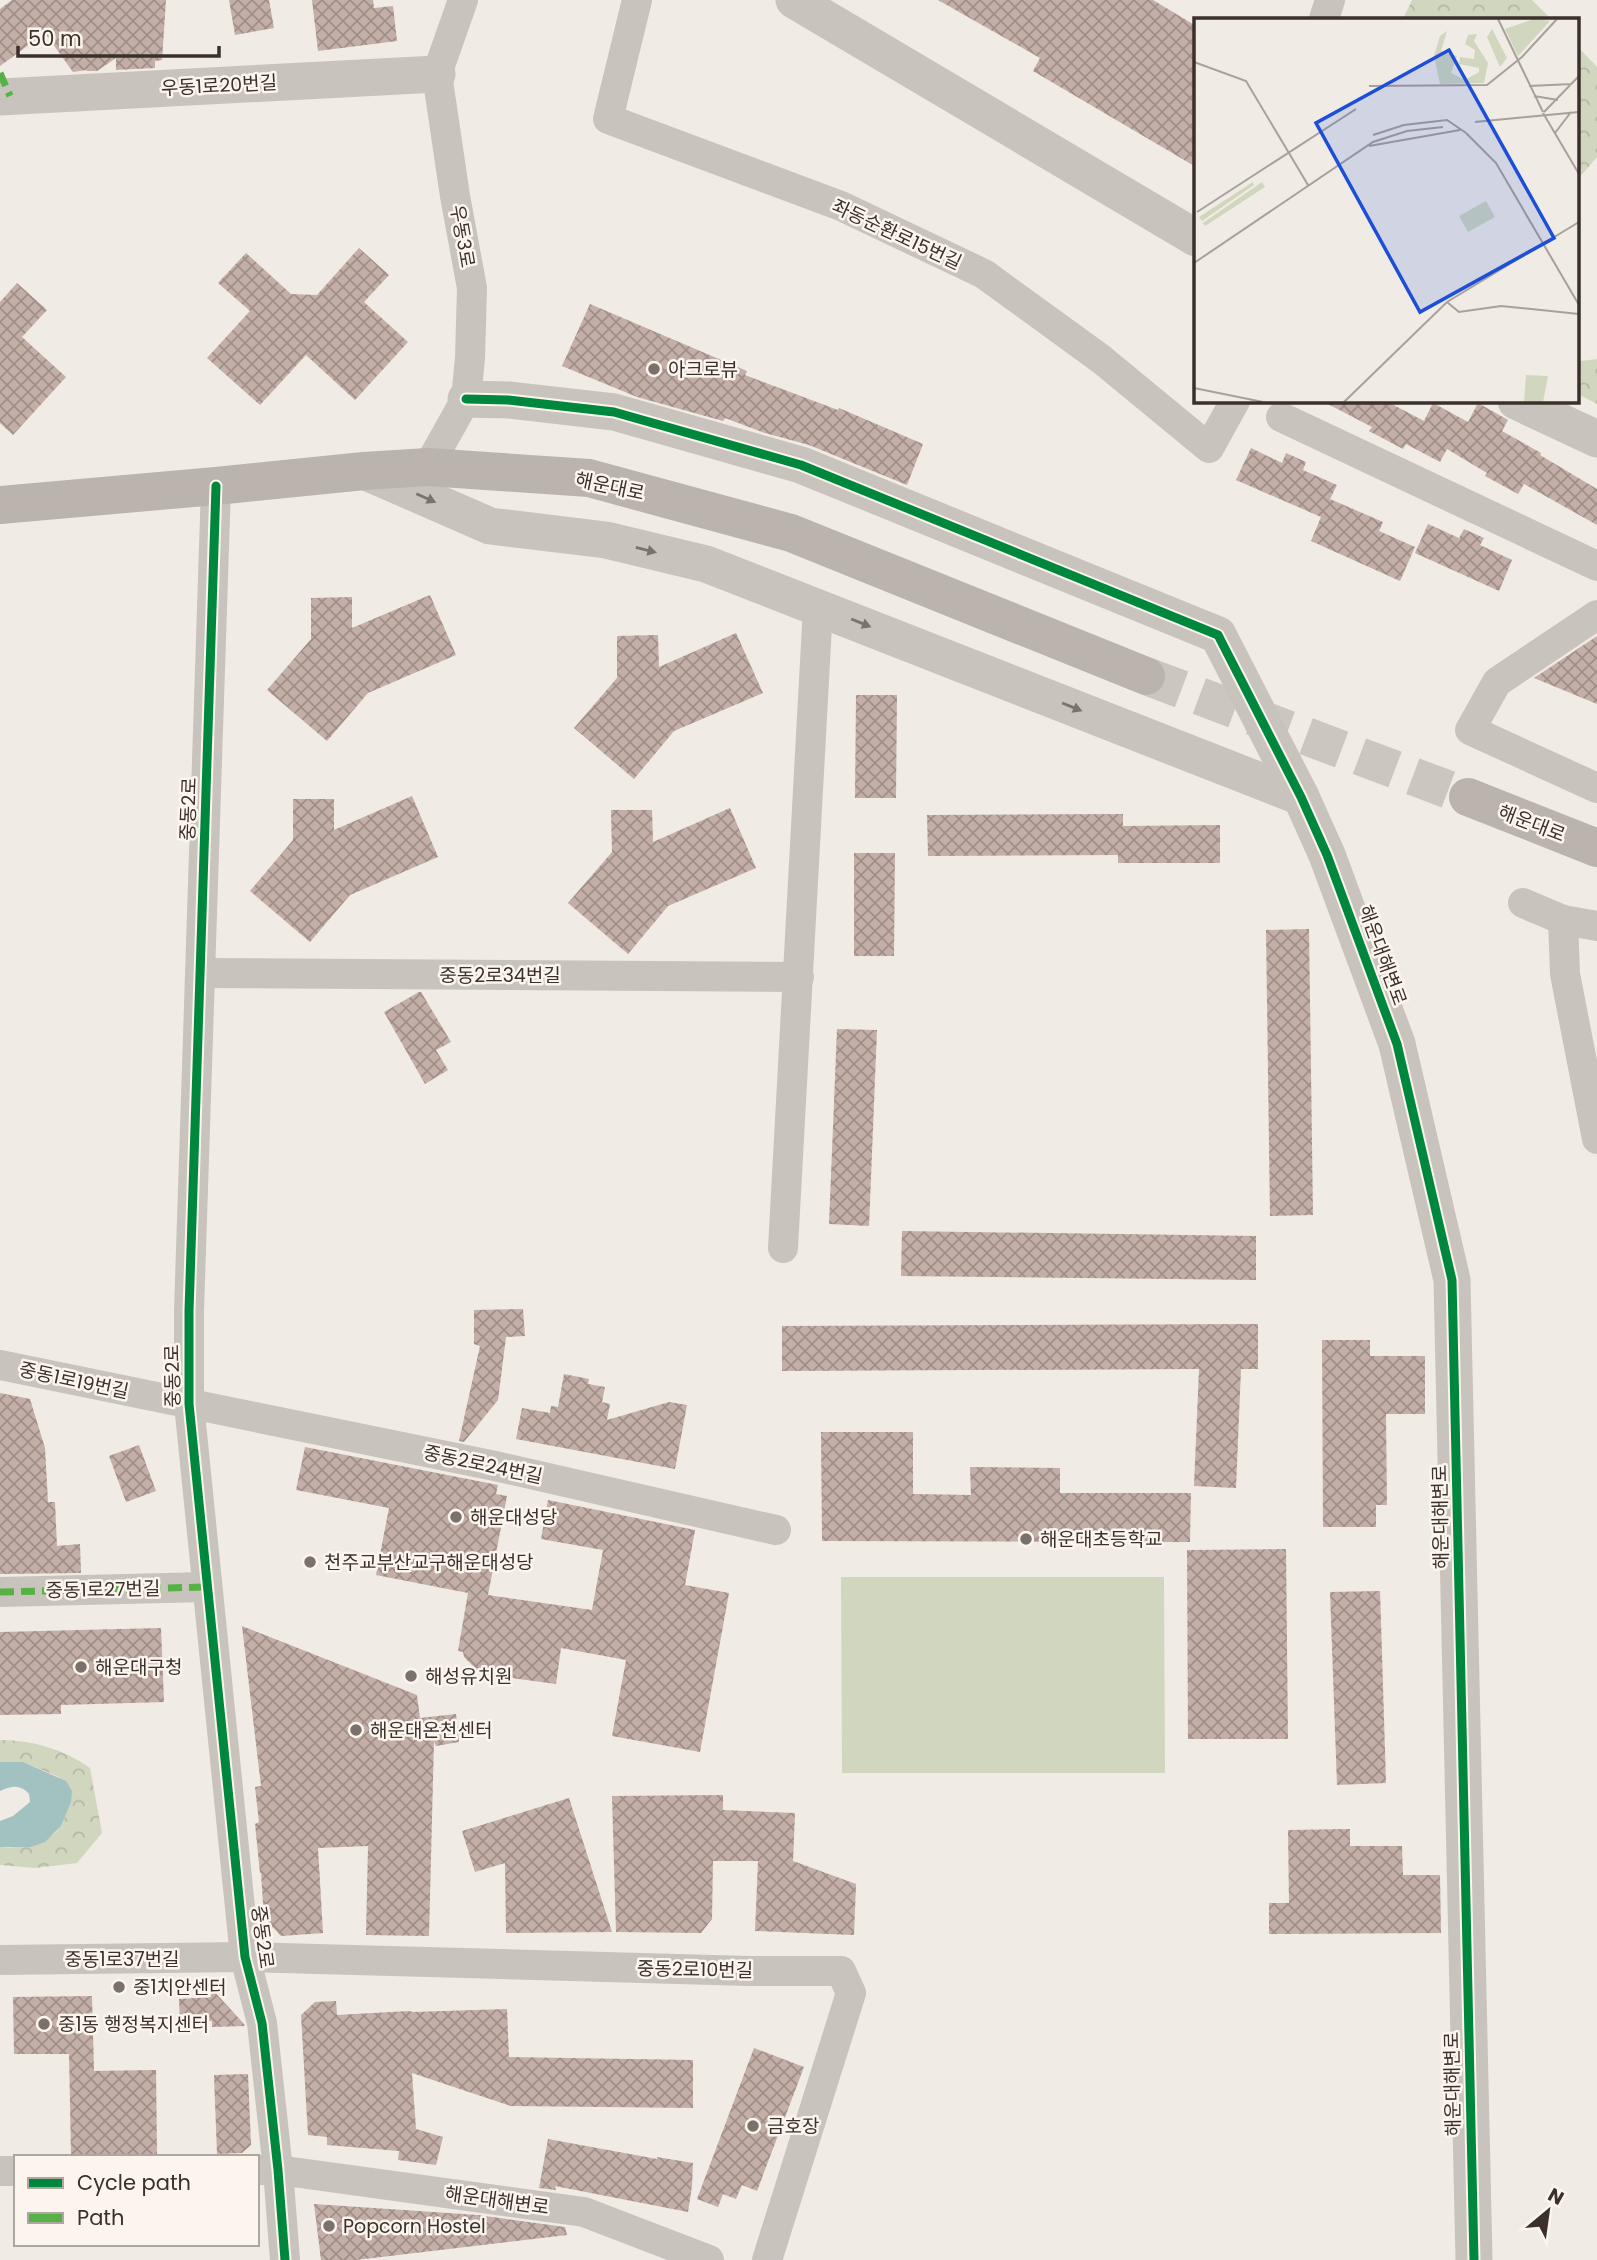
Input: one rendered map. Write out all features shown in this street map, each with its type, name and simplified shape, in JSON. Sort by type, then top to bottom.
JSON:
[{"type":"main road","name":"해운대로","points":[[0,505],[428,467],[589,478],[791,533],[1146,676]]},
{"type":"main road","name":"해운대로","points":[[1468,797],[1597,848]]},
{"type":"street","name":"우동3로","points":[[428,467],[466,399],[472,288],[437,74],[463,0]]},
{"type":"street","name":"좌동순환로15번길","points":[[637,0],[608,118],[841,206],[984,274],[1101,359],[1209,448],[1234,402]]},
{"type":"street","points":[[794,0],[1194,237]]},
{"type":"street","points":[[1324,18],[1329,0]]},
{"type":"street","name":"우동1로20번길","points":[[0,97],[437,74]]},
{"type":"street","name":"해운대해변로","points":[[466,399],[508,400],[614,412],[801,465],[1218,635],[1301,797],[1327,855],[1397,1044],[1452,1280],[1474,2260]]},
{"type":"street","points":[[1518,402],[1597,439]]},
{"type":"street","points":[[1280,417],[1597,566]]},
{"type":"street","points":[[364,471],[490,526],[606,540],[706,564],[1301,797]]},
{"type":"street","name":"중동2로","points":[[216,486],[189,1311],[189,1404],[245,1957],[262,2023],[268,2170],[285,2260]]},
{"type":"street","points":[[783,1248],[800,977],[818,607]]},
{"type":"street","points":[[1597,615],[1496,682],[1470,730],[1597,788]]},
{"type":"street","points":[[1522,903],[1563,920],[1597,926]]},
{"type":"street","points":[[1563,920],[1564,974],[1597,1139]]},
{"type":"street","name":"중동2로34번길","points":[[200,973],[800,977]]},
{"type":"street","name":"중동1로19번길","points":[[0,1365],[189,1404]]},
{"type":"street","name":"중동2로24번길","points":[[189,1404],[495,1466],[776,1530]]},
{"type":"street","name":"중동1로27번길","points":[[0,1592],[207,1587]]},
{"type":"street","name":"중동1로37번길","points":[[0,1960],[245,1957]]},
{"type":"street","name":"중동2로10번길","points":[[245,1957],[841,1971],[851,1993],[768,2260]]},
{"type":"street","name":"해운대해변로","points":[[268,2170],[584,2212],[709,2260]]},
{"type":"green space","points":[[1412,0],[1532,0],[1550,18],[1403,18]]},
{"type":"green space","points":[[1580,49],[1597,67],[1597,157],[1580,177]]},
{"type":"green space","points":[[1597,359],[1597,404],[1580,395],[1580,360]]},
{"type":"green space","points":[[841,1577],[1164,1577],[1165,1773],[842,1773]]},
{"type":"green space","points":[[0,1740],[47,1747],[90,1768],[102,1833],[77,1863],[35,1868],[0,1865],[0,1847],[26,1846],[51,1836],[62,1824],[71,1802],[59,1777],[23,1762],[0,1762]]},
{"type":"water","points":[[0,1762],[23,1762],[66,1781],[72,1791],[71,1802],[61,1826],[45,1842],[31,1847],[0,1847],[0,1821],[13,1816],[30,1802],[29,1794],[19,1787],[0,1791]]},
{"type":"building","points":[[12,0],[166,0],[162,60],[155,61],[155,68],[116,70],[116,58],[97,71],[73,72],[45,33],[0,66],[0,9]]},
{"type":"building","points":[[229,0],[269,0],[274,28],[235,35]]},
{"type":"building","points":[[312,0],[373,0],[374,8],[393,6],[397,41],[318,51]]},
{"type":"building","points":[[938,0],[1153,0],[1194,25],[1194,166],[1033,71],[1040,58]]},
{"type":"building","points":[[359,248],[389,275],[364,302],[408,342],[355,400],[306,355],[260,405],[207,358],[250,311],[218,283],[246,253],[291,294],[317,295]]},
{"type":"building","points":[[17,283],[47,310],[22,337],[66,377],[13,435],[0,423],[0,302]]},
{"type":"building","points":[[590,304],[747,371],[745,375],[838,410],[839,408],[923,444],[907,485],[809,445],[725,418],[723,421],[637,397],[562,366]]},
{"type":"building","points":[[1324,402],[1388,402],[1424,421],[1433,403],[1468,422],[1478,403],[1508,420],[1502,431],[1597,489],[1597,525],[1524,484],[1518,494],[1485,476],[1487,473],[1447,449],[1440,462],[1406,444],[1403,449],[1369,431],[1372,427]]},
{"type":"building","points":[[1251,448],[1282,463],[1286,453],[1306,462],[1303,470],[1337,485],[1330,499],[1383,522],[1379,531],[1415,547],[1400,581],[1311,541],[1321,517],[1236,480]]},
{"type":"building","points":[[1428,524],[1459,538],[1464,529],[1484,538],[1480,545],[1512,560],[1499,591],[1415,553]]},
{"type":"building","points":[[430,595],[456,655],[368,693],[327,741],[267,690],[311,639],[311,598],[352,597],[352,628]]},
{"type":"building","points":[[736,633],[763,693],[674,731],[634,779],[574,728],[617,678],[617,636],[658,635],[659,667]]},
{"type":"building","points":[[1597,636],[1597,704],[1534,678]]},
{"type":"building","points":[[856,695],[897,695],[896,798],[855,798]]},
{"type":"building","points":[[412,796],[438,857],[350,895],[310,942],[250,891],[293,840],[293,799],[334,799],[334,830]]},
{"type":"building","points":[[730,808],[756,868],[668,906],[628,954],[568,903],[612,852],[611,810],[652,810],[653,842]]},
{"type":"building","points":[[1123,814],[1123,826],[1220,825],[1220,863],[1118,863],[1118,855],[928,856],[927,815]]},
{"type":"building","points":[[854,853],[895,853],[894,956],[854,956]]},
{"type":"building","points":[[1309,929],[1313,1215],[1270,1216],[1266,930]]},
{"type":"building","points":[[419,992],[451,1042],[436,1050],[448,1070],[425,1084],[384,1012]]},
{"type":"building","points":[[837,1029],[877,1030],[869,1226],[829,1224]]},
{"type":"building","points":[[902,1231],[1256,1236],[1256,1280],[901,1276]]},
{"type":"building","points":[[523,1309],[525,1336],[506,1337],[498,1400],[464,1442],[459,1441],[480,1346],[474,1344],[474,1310]]},
{"type":"building","points":[[1258,1324],[1258,1369],[1241,1369],[1236,1488],[1194,1486],[1199,1369],[782,1371],[782,1326]]},
{"type":"building","points":[[1322,1340],[1370,1340],[1370,1356],[1425,1356],[1425,1414],[1386,1414],[1387,1505],[1376,1505],[1376,1527],[1323,1527]]},
{"type":"building","points":[[564,1374],[589,1379],[588,1384],[605,1387],[602,1402],[610,1404],[607,1420],[669,1402],[687,1405],[675,1469],[516,1439],[522,1408],[550,1413],[551,1406],[558,1407]]},
{"type":"building","points":[[0,1393],[30,1399],[45,1448],[48,1502],[55,1502],[57,1546],[80,1544],[81,1573],[0,1574]]},
{"type":"building","points":[[821,1432],[913,1432],[913,1494],[971,1495],[970,1467],[1060,1468],[1060,1493],[1191,1493],[1190,1542],[822,1541]]},
{"type":"building","points":[[139,1445],[156,1491],[126,1502],[109,1456]]},
{"type":"building","points":[[305,1447],[498,1485],[496,1494],[507,1496],[488,1595],[592,1610],[603,1550],[541,1539],[548,1500],[695,1530],[685,1585],[729,1593],[700,1752],[612,1736],[626,1660],[561,1648],[556,1684],[481,1674],[464,1657],[463,1652],[458,1651],[468,1593],[376,1575],[389,1508],[296,1490]]},
{"type":"building","points":[[1286,1549],[1288,1739],[1188,1739],[1187,1550]]},
{"type":"building","points":[[1380,1591],[1386,1783],[1337,1785],[1330,1592]]},
{"type":"building","points":[[242,1626],[417,1695],[420,1718],[456,1714],[459,1742],[436,1746],[434,1741],[429,1936],[366,1935],[368,1846],[318,1848],[323,1933],[281,1936],[264,1918],[255,1824],[259,1822],[255,1787],[261,1786]]},
{"type":"building","name":"해운대구청","points":[[161,1628],[164,1702],[61,1705],[61,1714],[0,1715],[0,1632]]},
{"type":"building","points":[[723,1795],[723,1810],[795,1813],[793,1861],[856,1884],[854,1935],[755,1931],[758,1861],[713,1861],[712,1919],[701,1933],[616,1932],[612,1796]]},
{"type":"building","points":[[569,1798],[612,1932],[506,1933],[505,1863],[475,1872],[462,1831]]},
{"type":"building","points":[[1350,1829],[1350,1846],[1402,1846],[1403,1875],[1440,1875],[1441,1933],[1269,1934],[1269,1903],[1289,1903],[1288,1830]]},
{"type":"building","points":[[211,1988],[245,2026],[212,2027],[212,2021],[180,2023],[179,1999],[211,1997]]},
{"type":"building","points":[[92,1996],[94,2071],[156,2070],[157,2154],[71,2155],[69,2054],[14,2054],[13,1997]]},
{"type":"building","points":[[336,2001],[337,2015],[507,2009],[509,2057],[693,2060],[693,2108],[511,2106],[412,2073],[416,2129],[443,2137],[436,2165],[398,2160],[399,2151],[327,2145],[327,2137],[308,2135],[301,2015],[315,2002]]},
{"type":"building","name":"금호장","points":[[754,2048],[804,2067],[757,2191],[742,2185],[736,2199],[723,2194],[718,2207],[697,2199]]},
{"type":"building","points":[[248,2074],[251,2145],[242,2153],[217,2154],[214,2075]]},
{"type":"building","points":[[548,2139],[693,2163],[688,2212],[555,2186],[556,2190],[539,2188]]},
{"type":"building","points":[[314,2204],[478,2215],[565,2227],[567,2235],[356,2260],[321,2260]]},
{"type":"tunnel","points":[[1146,676],[1468,797]]},
{"type":"marked path","points":[[0,73],[10,96]]},
{"type":"marked path","points":[[0,1592],[207,1587]]},
{"type":"cycle path","points":[[466,399],[508,400],[614,412],[801,465],[1218,635],[1301,797],[1327,855],[1397,1044],[1452,1280],[1474,2260]]},
{"type":"cycle path","points":[[216,486],[189,1311],[189,1404],[245,1957],[262,2023],[285,2260]]},
{"type":"place","name":"아크로뷰","points":[[654,369]]},
{"type":"place","name":"해운대성당","points":[[456,1517]]},
{"type":"place","name":"해운대초등학교","points":[[1026,1539]]},
{"type":"place","name":"천주교부산교구해운대성당","points":[[310,1562]]},
{"type":"place","name":"해운대구청","points":[[81,1667]]},
{"type":"place","name":"해성유치원","points":[[411,1676]]},
{"type":"place","name":"해운대온천센터","points":[[356,1730]]},
{"type":"place","name":"중1치안센터","points":[[119,1987]]},
{"type":"place","name":"중1동 행정복지센터","points":[[44,2024]]},
{"type":"place","name":"금호장","points":[[753,2126]]},
{"type":"place","name":"Popcorn Hostel","points":[[329,2226]]}]
